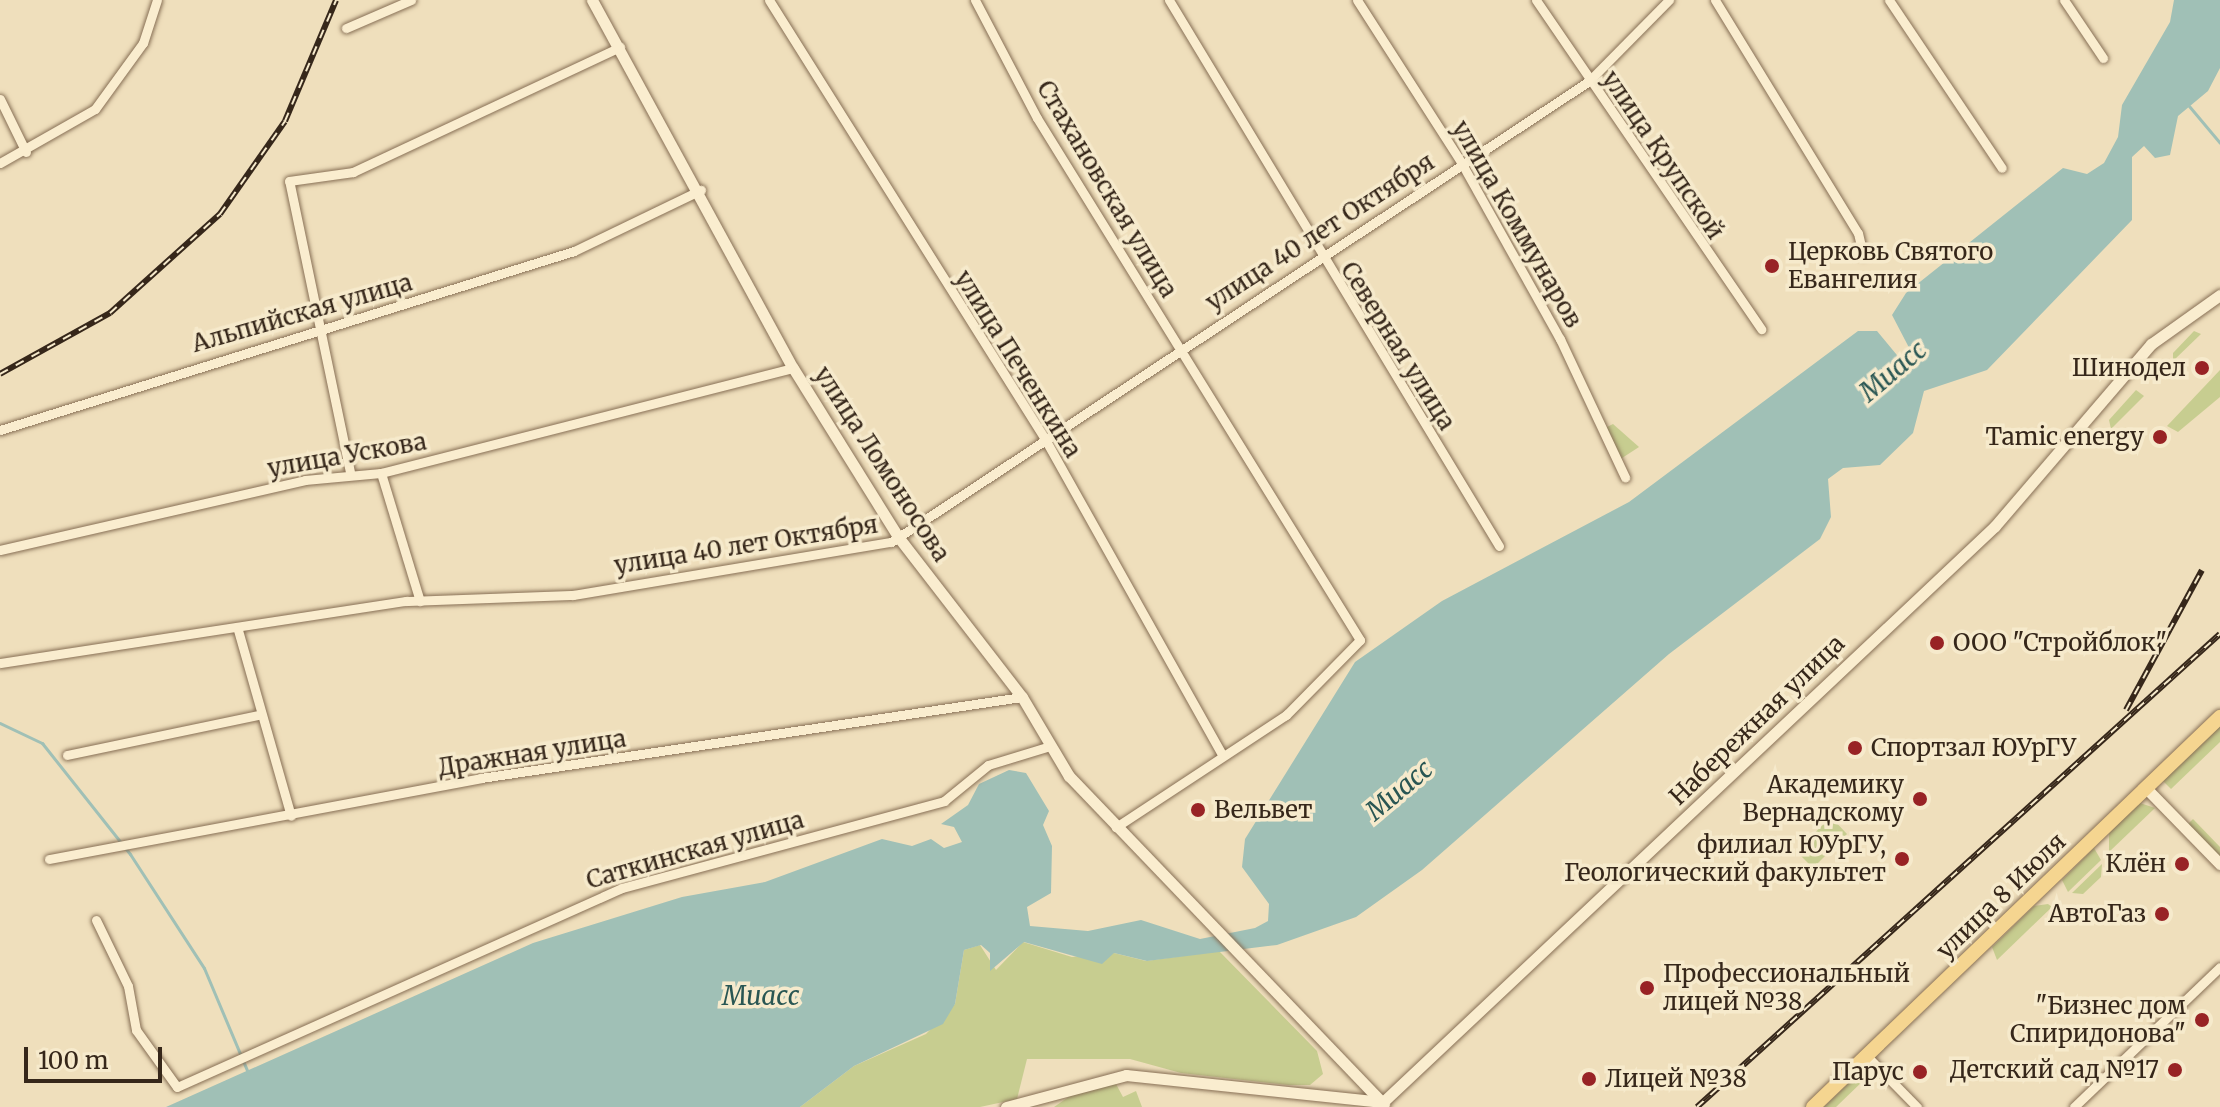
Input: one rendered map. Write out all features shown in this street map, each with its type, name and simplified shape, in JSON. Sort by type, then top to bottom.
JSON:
[{"type":"main road","name":"улица 8 Июля","points":[[1813,1107],[2220,717]]},
{"type":"street","points":[[0,163],[26,152],[95,109],[143,43],[157,0]]},
{"type":"street","points":[[346,28],[411,0]]},
{"type":"street","name":"улица Ломоносова","points":[[592,0],[701,190],[793,368],[899,538],[1022,697],[1050,746],[1116,827],[1385,1105]]},
{"type":"street","name":"улица Печенкина","points":[[769,0],[1045,439],[1222,755]]},
{"type":"street","name":"Стахановская улица","points":[[975,0],[1037,118],[1360,640],[1286,715],[1222,755]]},
{"type":"street","name":"Северная улица","points":[[1169,0],[1318,257],[1499,546]]},
{"type":"street","name":"улица Коммунаров","points":[[1357,0],[1461,162],[1560,339],[1625,477]]},
{"type":"street","name":"улица Крупской","points":[[1536,0],[1761,329]]},
{"type":"street","name":"улица 40 лет Октября","points":[[0,663],[420,601],[573,595],[899,538],[1181,347],[1589,81],[1669,0]]},
{"type":"street","points":[[1715,0],[1858,233],[1863,254]]},
{"type":"street","points":[[1889,0],[2002,168]]},
{"type":"street","points":[[2064,0],[2103,58]]},
{"type":"street","points":[[350,472],[317,335],[289,181],[380,161],[620,47]]},
{"type":"street","points":[[0,99],[26,152]]},
{"type":"street","name":"Альпийская улица","points":[[0,430],[228,354],[317,335],[340,319],[574,251],[701,190]]},
{"type":"street","name":"Набережная улица","points":[[1385,1105],[1995,526],[2151,344],[2220,295]]},
{"type":"street","name":"улица Ускова","points":[[0,550],[350,472],[381,473],[793,368]]},
{"type":"street","points":[[381,473],[420,601]]},
{"type":"street","points":[[238,630],[258,715],[291,816]]},
{"type":"street","name":"Дражная улица","points":[[49,859],[481,778],[1022,697]]},
{"type":"street","points":[[67,755],[258,715]]},
{"type":"street","name":"Саткинская улица","points":[[96,920],[128,986],[136,1030],[177,1087],[596,898],[944,801],[988,765],[1050,746]]},
{"type":"street","points":[[1116,827],[1222,755]]},
{"type":"street","points":[[2146,788],[2220,864]]},
{"type":"street","points":[[2074,1107],[2220,967]]},
{"type":"street","points":[[1866,1055],[1917,1107]]},
{"type":"street","points":[[1006,1107],[1093,1078],[1138,1075],[1385,1105]]},
{"type":"green space","points":[[2194,331],[2201,334],[2173,361],[2173,353]]},
{"type":"green space","points":[[2220,370],[2220,397],[2178,432],[2167,426]]},
{"type":"green space","points":[[2136,390],[2144,396],[2111,429],[2109,420]]},
{"type":"green space","points":[[1613,424],[1639,447],[1619,460],[1605,428]]},
{"type":"green space","points":[[2220,725],[2220,742],[2171,789],[2163,781]]},
{"type":"green space","points":[[2140,803],[2155,808],[2109,852],[2109,833]]},
{"type":"green space","points":[[1831,817],[1847,834],[1813,868],[1796,851]]},
{"type":"green space","points":[[2193,819],[2220,847],[2220,857],[2188,824]]},
{"type":"green space","points":[[2094,848],[2101,860],[2068,892],[2062,880]]},
{"type":"green space","points":[[2102,864],[2101,877],[2083,894],[2072,893]]},
{"type":"green space","points":[[2048,904],[2052,907],[1997,960],[1992,947],[2034,906]]},
{"type":"green space","points":[[1023,942],[1072,957],[1114,953],[1146,961],[1219,951],[1317,1051],[1323,1074],[1310,1085],[1288,1085],[1181,1073],[1130,1059],[1027,1059],[1017,1099],[980,1107],[800,1107],[854,1066],[926,1034],[955,1004],[964,950],[980,945],[996,970]]},
{"type":"green space","points":[[1859,1073],[1865,1079],[1836,1107],[1824,1107]]},
{"type":"green space","points":[[1116,1084],[1123,1097],[1136,1091],[1142,1107],[1054,1107],[1086,1085]]},
{"type":"water","name":"Миасс","points":[[2174,0],[2220,0],[2220,68],[2208,91],[2178,116],[2170,155],[2155,158],[2144,146],[2132,157],[2132,220],[1987,370],[1924,391],[1913,433],[1880,465],[1843,468],[1828,479],[1831,517],[1820,539],[1669,654],[1422,870],[1356,917],[1277,945],[1147,961],[1114,953],[1102,964],[1024,942],[990,971],[990,953],[981,945],[964,950],[955,1004],[943,1024],[854,1066],[800,1107],[166,1107],[533,943],[682,897],[765,882],[882,839],[912,846],[931,839],[944,848],[962,842],[954,827],[941,824],[968,805],[979,784],[1009,770],[1026,773],[1049,811],[1043,825],[1052,846],[1051,893],[1027,907],[1030,926],[1088,931],[1141,920],[1200,939],[1255,928],[1268,921],[1269,904],[1242,867],[1245,839],[1355,662],[1442,601],[1629,502],[1858,331],[1877,331],[1906,366],[1917,363],[1892,315],[1906,293],[2063,168],[2087,174],[2104,163],[2118,137],[2122,105],[2170,22]]},
{"type":"waterway","points":[[2189,106],[2220,143]]},
{"type":"waterway","points":[[0,723],[42,743],[130,854],[204,968],[249,1075]]},
{"type":"railway","points":[[0,374],[110,313],[220,214],[285,121],[336,0]]},
{"type":"railway","points":[[2126,710],[2202,570]]},
{"type":"railway","points":[[1697,1107],[2220,634]]},
{"type":"place","name":"Церковь Святого Евангелия","points":[[1772,266]]},
{"type":"place","name":"Шинодел","points":[[2202,368]]},
{"type":"place","name":"Tamic energy","points":[[2160,437]]},
{"type":"place","name":"ООО \"Стройблок\"","points":[[1937,643]]},
{"type":"place","name":"Спортзал ЮУрГУ","points":[[1855,748]]},
{"type":"place","name":"Академику Вернадскому","points":[[1920,799]]},
{"type":"place","name":"Вельвет","points":[[1198,810]]},
{"type":"place","name":"филиал ЮУрГУ, Геологический факультет","points":[[1902,859]]},
{"type":"place","name":"Клён","points":[[2182,864]]},
{"type":"place","name":"АвтоГаз","points":[[2162,914]]},
{"type":"place","name":"Профессиональный лицей №38","points":[[1647,988]]},
{"type":"place","name":"\"Бизнес дом Спиридонова\"","points":[[2202,1020]]},
{"type":"place","name":"Детский сад №17","points":[[2175,1070]]},
{"type":"place","name":"Парус","points":[[1920,1072]]},
{"type":"place","name":"Лицей №38","points":[[1589,1079]]}]
